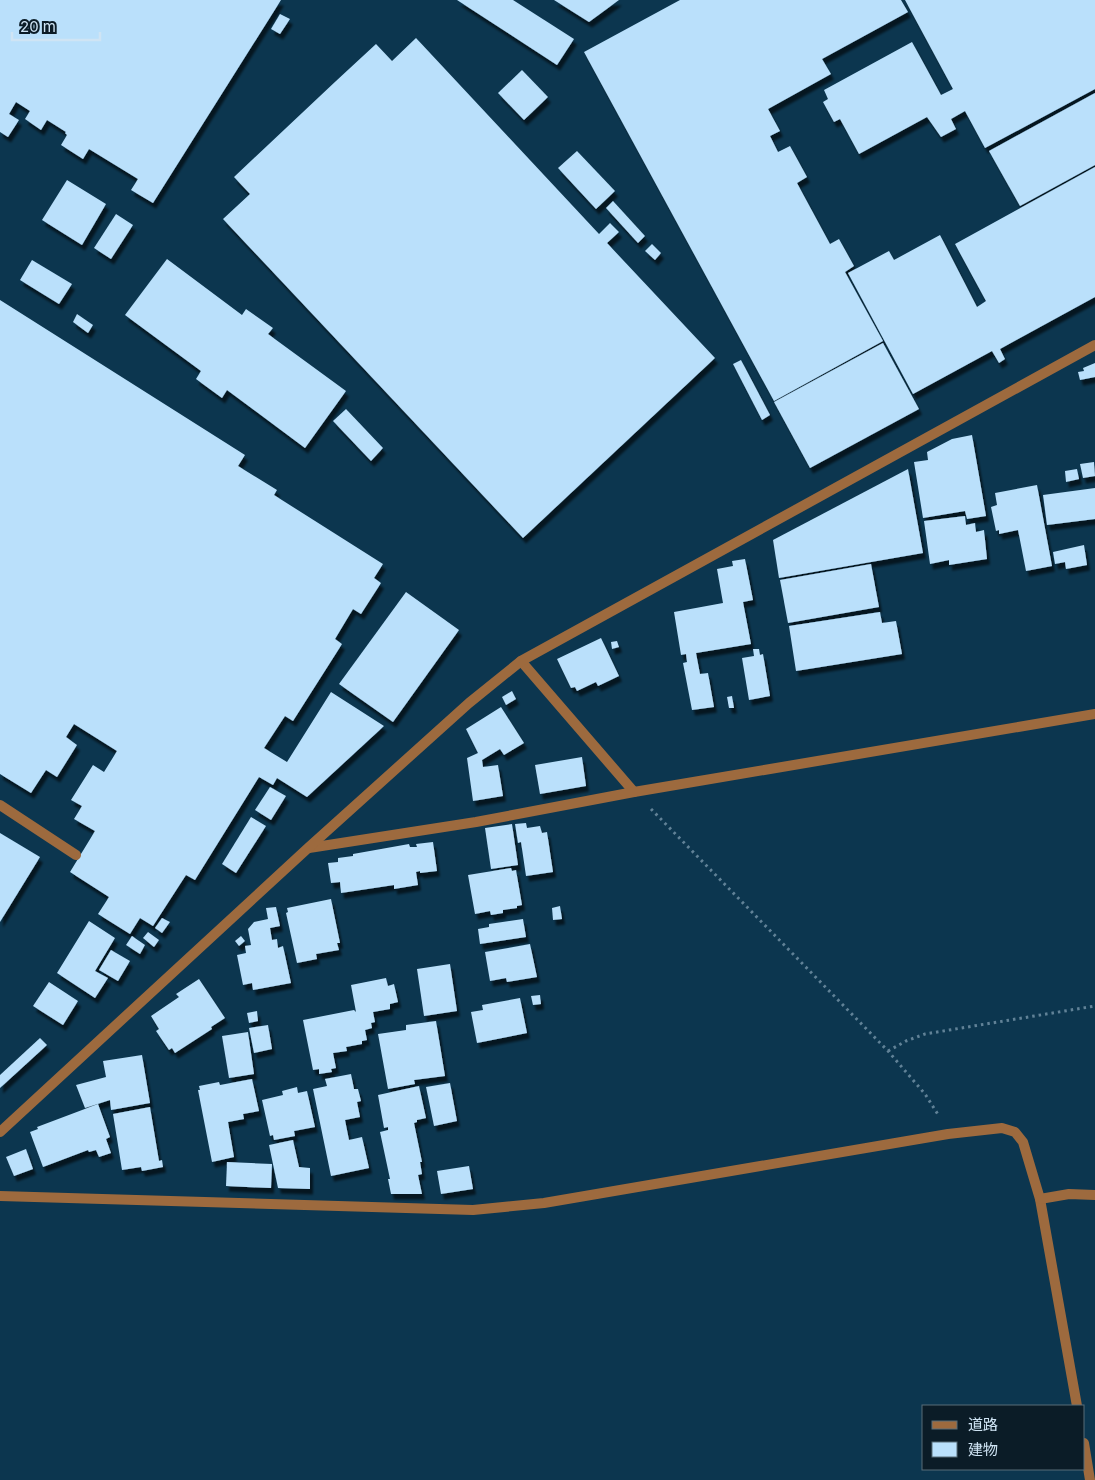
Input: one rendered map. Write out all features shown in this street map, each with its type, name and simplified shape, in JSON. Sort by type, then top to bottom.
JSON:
[{"type":"street","points":[[0,1132],[308,848],[469,703],[522,661],[1095,345]]},
{"type":"street","points":[[522,661],[634,792]]},
{"type":"street","points":[[308,848],[476,822],[634,792],[1095,714]]},
{"type":"street","points":[[0,805],[76,855]]},
{"type":"street","points":[[0,1196],[474,1210],[544,1204],[948,1134],[1002,1128],[1015,1132],[1023,1142],[1040,1199],[1077,1405]]},
{"type":"street","points":[[1040,1199],[1069,1194],[1095,1195]]},
{"type":"street","points":[[1085,1449],[1090,1480]]},
{"type":"path","points":[[634,792],[888,1051],[925,1094],[941,1118],[948,1134]]},
{"type":"path","points":[[888,1051],[906,1041],[925,1034],[1095,1006]]},
{"type":"building","points":[[0,0],[281,0],[153,203],[131,190],[138,179],[89,149],[83,159],[61,145],[67,135],[66,132],[47,120],[41,130],[25,119],[30,111],[16,102],[9,114],[19,120],[8,137],[0,132]]},
{"type":"building","points":[[457,0],[513,0],[574,39],[557,65]]},
{"type":"building","points":[[554,0],[619,0],[589,22]]},
{"type":"building","points":[[680,0],[901,0],[908,12],[822,59],[831,74],[768,109],[780,131],[770,136],[778,152],[790,146],[807,177],[797,183],[830,244],[839,239],[854,266],[845,272],[883,341],[774,401],[584,52]]},
{"type":"building","points":[[905,0],[1095,0],[1095,89],[985,148],[965,111],[951,119],[956,129],[941,137],[927,117],[859,154],[840,119],[834,122],[823,102],[828,99],[824,90],[912,42],[941,95],[953,89]]},
{"type":"building","points":[[280,14],[290,19],[280,34],[271,29]]},
{"type":"building","points":[[416,38],[599,234],[610,223],[619,232],[607,243],[715,358],[523,538],[223,219],[250,194],[234,177],[336,81],[376,44],[392,61]]},
{"type":"building","points":[[522,70],[548,97],[524,120],[498,93]]},
{"type":"building","points":[[1095,93],[1095,165],[1020,206],[989,151]]},
{"type":"building","points":[[577,151],[615,191],[596,209],[558,168]]},
{"type":"building","points":[[1095,167],[1095,297],[1000,349],[1005,359],[999,363],[992,351],[913,394],[848,273],[889,251],[894,260],[940,235],[977,307],[986,301],[955,244]]},
{"type":"building","points":[[67,180],[106,204],[82,245],[42,220]]},
{"type":"building","points":[[613,201],[645,236],[638,243],[606,208]]},
{"type":"building","points":[[116,214],[133,225],[111,259],[94,248]]},
{"type":"building","points":[[652,244],[661,253],[655,260],[645,251]]},
{"type":"building","points":[[167,259],[242,315],[246,309],[273,328],[268,334],[346,391],[305,448],[227,390],[222,398],[196,379],[201,371],[125,315]]},
{"type":"building","points":[[32,260],[72,284],[59,304],[20,280]]},
{"type":"building","points":[[0,300],[245,455],[238,466],[277,490],[274,495],[383,564],[374,578],[381,583],[361,614],[353,609],[335,639],[342,644],[293,721],[285,716],[264,748],[287,762],[331,692],[384,726],[307,797],[277,778],[273,785],[259,777],[195,880],[186,875],[153,926],[140,918],[130,934],[98,914],[109,897],[70,872],[95,831],[74,819],[82,806],[71,800],[93,765],[104,772],[117,751],[74,724],[66,737],[77,745],[57,777],[46,770],[31,793],[0,774]]},
{"type":"building","points":[[77,314],[93,325],[88,333],[73,322]]},
{"type":"building","points":[[883,343],[919,409],[810,468],[774,402]]},
{"type":"building","points":[[741,360],[770,415],[762,420],[733,364]]},
{"type":"building","points":[[1095,363],[1095,377],[1080,380],[1078,372],[1084,371],[1083,368]]},
{"type":"building","points":[[346,409],[383,448],[371,461],[333,421]]},
{"type":"building","points":[[972,435],[986,516],[967,519],[965,511],[923,518],[914,462],[928,460],[927,452],[952,439]]},
{"type":"building","points":[[1094,462],[1095,476],[1083,478],[1080,464]]},
{"type":"building","points":[[908,469],[923,553],[779,578],[773,540]]},
{"type":"building","points":[[1077,469],[1079,479],[1066,482],[1065,471]]},
{"type":"building","points":[[1037,485],[1052,566],[1026,571],[1018,530],[999,534],[999,530],[996,531],[991,507],[997,505],[995,493]]},
{"type":"building","points":[[1095,488],[1095,519],[1047,525],[1043,495]]},
{"type":"building","points":[[965,516],[966,525],[975,523],[976,532],[984,530],[987,559],[949,565],[949,560],[930,564],[924,521]]},
{"type":"building","points":[[1084,545],[1087,565],[1066,569],[1065,562],[1055,564],[1053,552]]},
{"type":"building","points":[[745,559],[753,600],[743,602],[751,644],[696,653],[700,674],[708,673],[714,707],[692,710],[683,663],[687,662],[686,654],[681,655],[674,612],[723,603],[717,569],[733,566],[732,561]]},
{"type":"building","points":[[871,564],[879,607],[788,623],[780,580]]},
{"type":"building","points":[[406,592],[459,630],[393,722],[339,684]]},
{"type":"building","points":[[880,612],[882,623],[896,621],[902,654],[796,671],[789,626]]},
{"type":"building","points":[[601,638],[619,676],[598,686],[596,682],[577,691],[575,687],[571,688],[557,659]]},
{"type":"building","points":[[617,641],[619,647],[612,649],[611,642]]},
{"type":"building","points":[[753,649],[759,649],[760,655],[763,654],[770,696],[749,700],[742,658],[754,656]]},
{"type":"building","points":[[512,691],[516,699],[506,705],[502,697]]},
{"type":"building","points":[[732,696],[734,708],[729,708],[727,697]]},
{"type":"building","points":[[501,707],[524,743],[504,755],[500,749],[482,760],[483,767],[498,765],[503,796],[473,801],[467,758],[478,753],[466,729]]},
{"type":"building","points":[[582,757],[586,786],[540,794],[535,765]]},
{"type":"building","points":[[270,787],[286,796],[271,820],[255,810]]},
{"type":"building","points":[[251,817],[266,826],[236,873],[222,864]]},
{"type":"building","points":[[526,823],[527,828],[540,826],[542,833],[547,832],[553,872],[526,876],[521,842],[518,843],[515,824]]},
{"type":"building","points":[[512,824],[518,865],[491,869],[485,828]]},
{"type":"building","points":[[0,833],[40,857],[0,922]]},
{"type":"building","points":[[433,842],[437,871],[416,872],[418,885],[394,889],[394,885],[341,893],[340,882],[331,883],[328,863],[338,862],[338,858],[409,844],[410,847],[417,847],[416,844]]},
{"type":"building","points":[[511,868],[512,871],[516,870],[522,905],[517,906],[517,908],[503,910],[503,913],[491,915],[490,911],[475,914],[468,875]]},
{"type":"building","points":[[331,899],[340,943],[337,943],[339,950],[316,954],[317,959],[297,963],[286,913],[288,912],[287,908]]},
{"type":"building","points":[[560,906],[562,919],[553,920],[552,908]]},
{"type":"building","points":[[276,907],[280,926],[270,928],[272,940],[277,939],[278,948],[283,946],[291,983],[253,990],[252,983],[243,985],[237,955],[246,953],[245,946],[251,945],[248,929],[254,922],[268,919],[266,908]]},
{"type":"building","points":[[162,918],[170,922],[162,933],[155,928]]},
{"type":"building","points":[[523,919],[526,937],[480,944],[478,929],[489,927],[489,924]]},
{"type":"building","points":[[89,921],[115,938],[95,971],[108,978],[95,998],[57,973]]},
{"type":"building","points":[[148,932],[159,940],[154,947],[143,938]]},
{"type":"building","points":[[132,936],[145,945],[140,954],[126,945]]},
{"type":"building","points":[[241,936],[245,941],[239,946],[235,941]]},
{"type":"building","points":[[530,944],[537,977],[507,982],[506,978],[490,981],[485,952]]},
{"type":"building","points":[[111,950],[130,961],[118,981],[99,970]]},
{"type":"building","points":[[450,964],[457,1011],[424,1016],[417,969]]},
{"type":"building","points":[[386,978],[388,986],[394,984],[398,1002],[390,1004],[390,1009],[373,1012],[375,1022],[371,1023],[372,1028],[365,1030],[367,1040],[362,1041],[362,1044],[346,1047],[347,1051],[333,1053],[336,1068],[331,1069],[332,1072],[319,1074],[319,1069],[313,1070],[303,1020],[354,1010],[356,1012],[351,985]]},
{"type":"building","points":[[199,979],[225,1018],[211,1027],[212,1029],[175,1053],[172,1048],[169,1050],[156,1031],[159,1029],[151,1016],[179,997],[176,994]]},
{"type":"building","points":[[49,982],[78,1001],[63,1025],[33,1006]]},
{"type":"building","points":[[540,995],[541,1004],[533,1005],[531,996]]},
{"type":"building","points":[[520,998],[527,1033],[477,1043],[471,1012],[483,1010],[482,1005]]},
{"type":"building","points":[[257,1011],[258,1021],[249,1023],[247,1013]]},
{"type":"building","points":[[436,1021],[445,1076],[414,1080],[415,1084],[388,1089],[378,1034],[406,1030],[406,1025]]},
{"type":"building","points":[[268,1025],[272,1049],[254,1053],[249,1028]]},
{"type":"building","points":[[248,1032],[254,1074],[229,1078],[222,1036]]},
{"type":"building","points":[[40,1038],[47,1045],[0,1088],[0,1075]]},
{"type":"building","points":[[142,1055],[150,1103],[111,1110],[110,1100],[85,1108],[76,1085],[106,1077],[103,1061]]},
{"type":"building","points":[[351,1074],[354,1089],[358,1089],[361,1101],[357,1102],[360,1117],[345,1120],[349,1140],[362,1137],[369,1168],[331,1176],[313,1089],[327,1086],[325,1079]]},
{"type":"building","points":[[252,1079],[259,1111],[243,1114],[244,1119],[228,1122],[234,1157],[212,1162],[198,1090],[200,1090],[199,1086],[219,1082],[220,1085]]},
{"type":"building","points":[[450,1083],[457,1121],[434,1126],[426,1087]]},
{"type":"building","points":[[419,1086],[426,1118],[417,1120],[414,1123],[422,1162],[420,1162],[422,1174],[418,1175],[422,1194],[391,1194],[388,1179],[390,1179],[380,1132],[388,1130],[388,1127],[384,1128],[378,1095]]},
{"type":"building","points":[[297,1087],[298,1093],[307,1091],[315,1127],[294,1131],[295,1136],[274,1140],[273,1135],[270,1136],[262,1100],[283,1095],[282,1091]]},
{"type":"building","points":[[98,1104],[110,1137],[106,1139],[111,1153],[99,1157],[96,1150],[89,1152],[88,1150],[43,1167],[30,1132],[38,1129],[37,1127]]},
{"type":"building","points":[[150,1107],[159,1161],[162,1160],[163,1167],[142,1171],[141,1167],[122,1170],[113,1114]]},
{"type":"building","points":[[293,1140],[299,1167],[310,1168],[310,1189],[278,1188],[269,1145]]},
{"type":"building","points":[[26,1149],[33,1169],[14,1176],[6,1157]]},
{"type":"building","points":[[227,1162],[272,1164],[271,1188],[226,1186]]},
{"type":"building","points":[[469,1166],[473,1189],[441,1194],[437,1171]]}]
